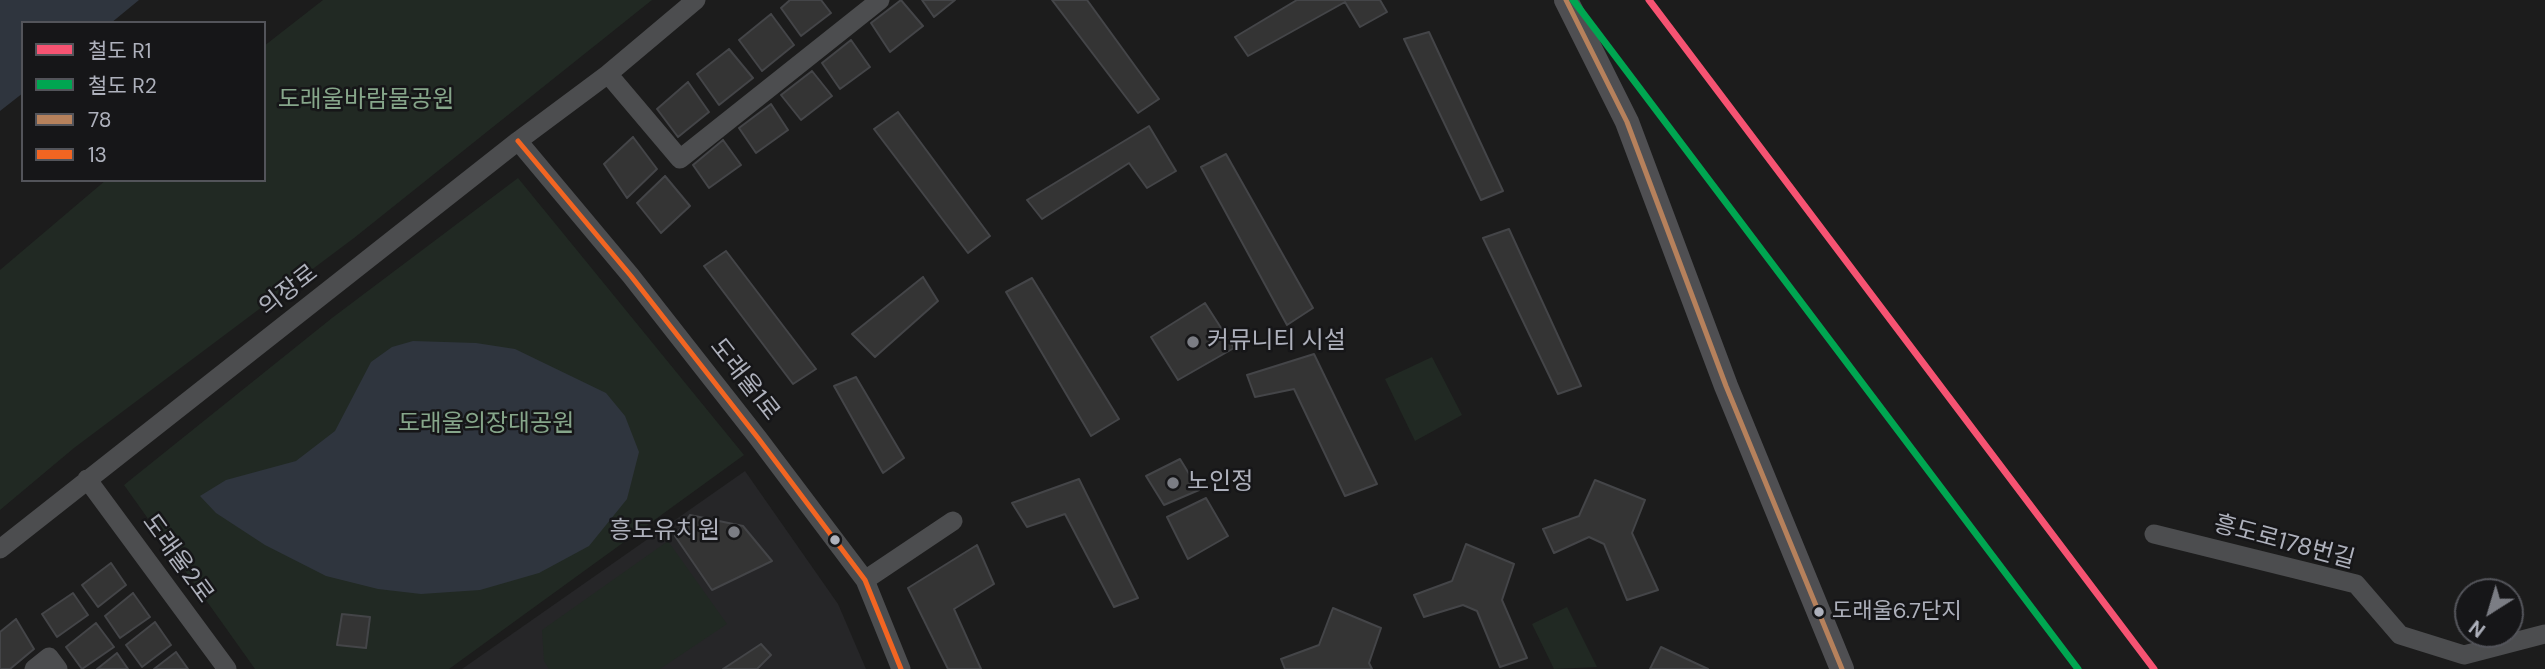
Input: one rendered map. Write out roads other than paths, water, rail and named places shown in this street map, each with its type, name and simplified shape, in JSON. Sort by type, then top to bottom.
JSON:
[{"type":"main road","points":[[1566,0],[1627,122],[1726,386],[1842,669]]},
{"type":"street","name":"의장로","points":[[0,549],[419,222],[518,141],[608,74],[696,0]]},
{"type":"street","points":[[608,74],[680,159],[880,0]]},
{"type":"street","name":"도래울1로","points":[[518,141],[631,275],[865,580],[901,669]]},
{"type":"street","name":"도래울2로","points":[[87,479],[228,669]]},
{"type":"street","points":[[865,580],[953,521]]},
{"type":"street","name":"흥도로178번길","points":[[2154,534],[2356,584],[2400,635],[2464,655],[2545,634]]},
{"type":"street","points":[[34,669],[49,657],[58,669]]},
{"type":"rail line","name":"R2","points":[[1573,0],[2078,669]]},
{"type":"rail line","name":"R1","points":[[1649,0],[2154,669]]},
{"type":"place","name":"커뮤니티 시설","points":[[1193,342]]},
{"type":"place","name":"노인정","points":[[1173,483]]},
{"type":"place","name":"흥도유치원","points":[[734,532]]},
{"type":"place","name":"도래울6.7단지","points":[[1819,612]]},
{"type":"park label","name":"도래울바람물공원","points":[[366,101]]},
{"type":"park label","name":"도래울의장대공원","points":[[486,425]]}]
